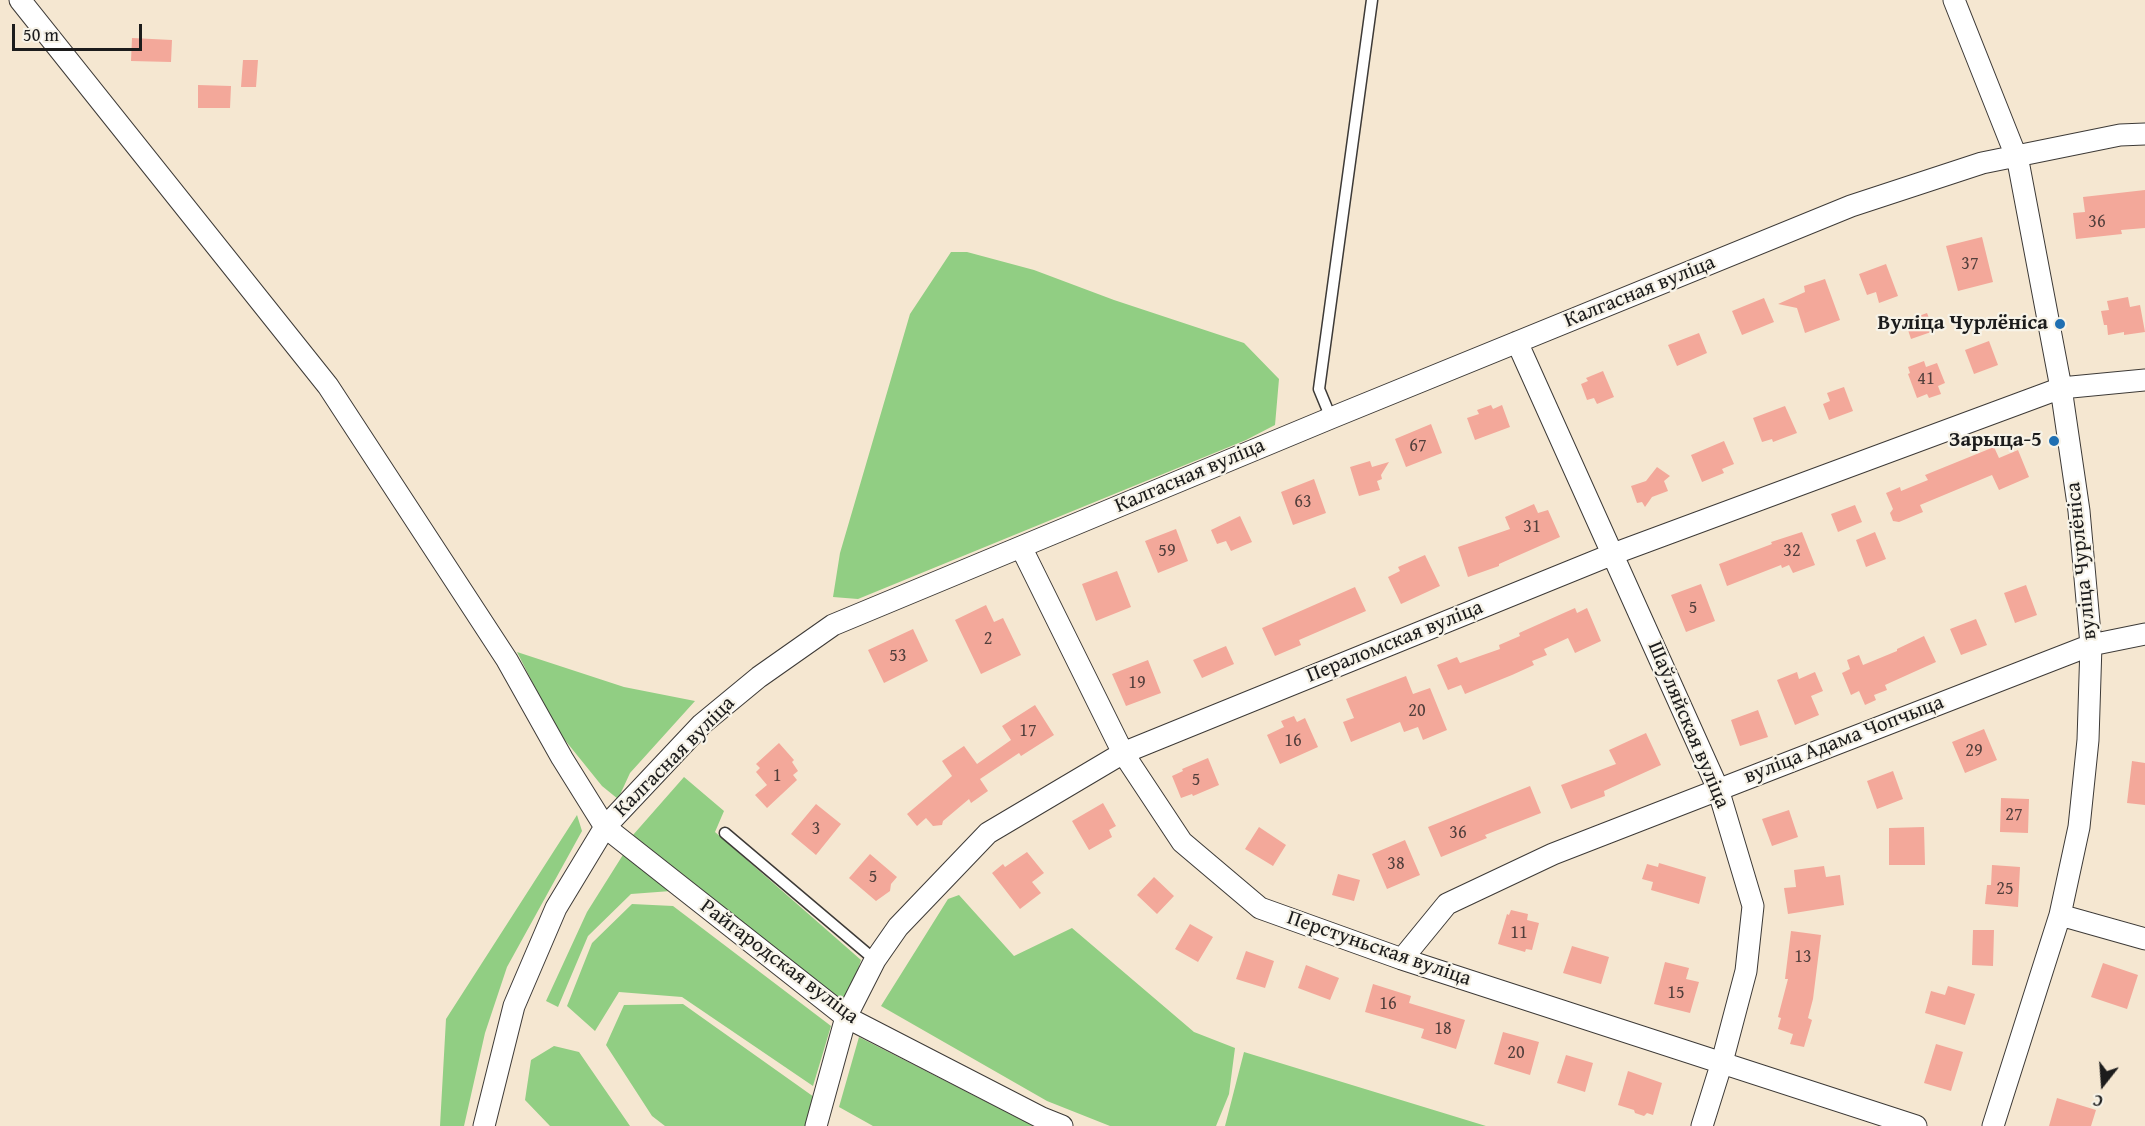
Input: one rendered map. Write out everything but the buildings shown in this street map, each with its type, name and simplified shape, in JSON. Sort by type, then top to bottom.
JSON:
[{"type":"street","points":[[20,0],[328,386],[507,660],[562,758],[605,828]]},
{"type":"street","name":"вуліца Чурлёніса","points":[[1954,0],[2016,156],[2061,388],[2079,511],[2091,645],[2088,740],[2079,827],[2060,915],[1993,1126]]},
{"type":"street","name":"Калгасная вуліца","points":[[484,1126],[514,1006],[556,908],[605,828],[702,724],[759,677],[833,625],[1331,418],[1851,207],[1982,163],[2120,135],[2145,134]]},
{"type":"street","name":"Шаўляйская вуліца","points":[[1517,342],[1718,789],[1753,906],[1746,971],[1702,1126]]},
{"type":"street","name":"Пераломская вуліца","points":[[816,1126],[846,1017],[874,960],[898,927],[988,833],[1123,753],[1612,554],[2061,388],[2145,380]]},
{"type":"street","name":"Перстуньская вуліца","points":[[1021,547],[1123,753],[1182,842],[1260,908],[1402,959],[1916,1126]]},
{"type":"street","name":"вуліца Адама Чопчыца","points":[[1402,959],[1447,904],[1553,854],[2091,645],[2145,634]]},
{"type":"street","name":"Райгародская вуліца","points":[[605,828],[846,1017],[1042,1118],[1062,1126]]},
{"type":"street","points":[[2060,915],[2145,939]]},
{"type":"lane","points":[[1331,418],[1319,389],[1372,0]]},
{"type":"lane","points":[[725,832],[874,960]]},
{"type":"green space","points":[[951,252],[967,252],[1034,270],[1114,300],[1244,343],[1279,379],[1275,425],[1246,440],[858,599],[833,597],[840,553],[910,314]]},
{"type":"green space","points":[[517,652],[624,687],[695,701],[630,773],[618,799],[602,786],[556,729]]},
{"type":"green space","points":[[684,777],[724,811],[715,832],[861,960],[847,1004],[633,835]]},
{"type":"green space","points":[[577,815],[582,831],[507,967],[485,1033],[464,1126],[440,1126],[446,1019]]},
{"type":"green space","points":[[626,850],[671,891],[631,894],[588,936],[558,1007],[546,1001],[587,912]]},
{"type":"green space","points":[[959,895],[1014,956],[1072,928],[1194,1032],[1235,1048],[1229,1094],[1216,1126],[1110,1126],[1047,1101],[881,1006],[948,899]]},
{"type":"green space","points":[[632,904],[673,906],[831,1026],[813,1086],[682,997],[619,992],[595,1031],[567,1006],[592,943]]},
{"type":"green space","points":[[683,1004],[814,1097],[805,1126],[665,1126],[652,1116],[606,1045],[624,1005]]},
{"type":"green space","points":[[859,1037],[1034,1126],[873,1126],[839,1107]]},
{"type":"green space","points":[[554,1046],[579,1052],[630,1126],[550,1126],[525,1100],[531,1060]]},
{"type":"green space","points":[[1244,1052],[1486,1126],[1225,1126]]},
{"type":"place","name":"Вуліца Чурлёніса","points":[[2060,324]]},
{"type":"place","name":"Зарыца-5","points":[[2054,441]]}]
